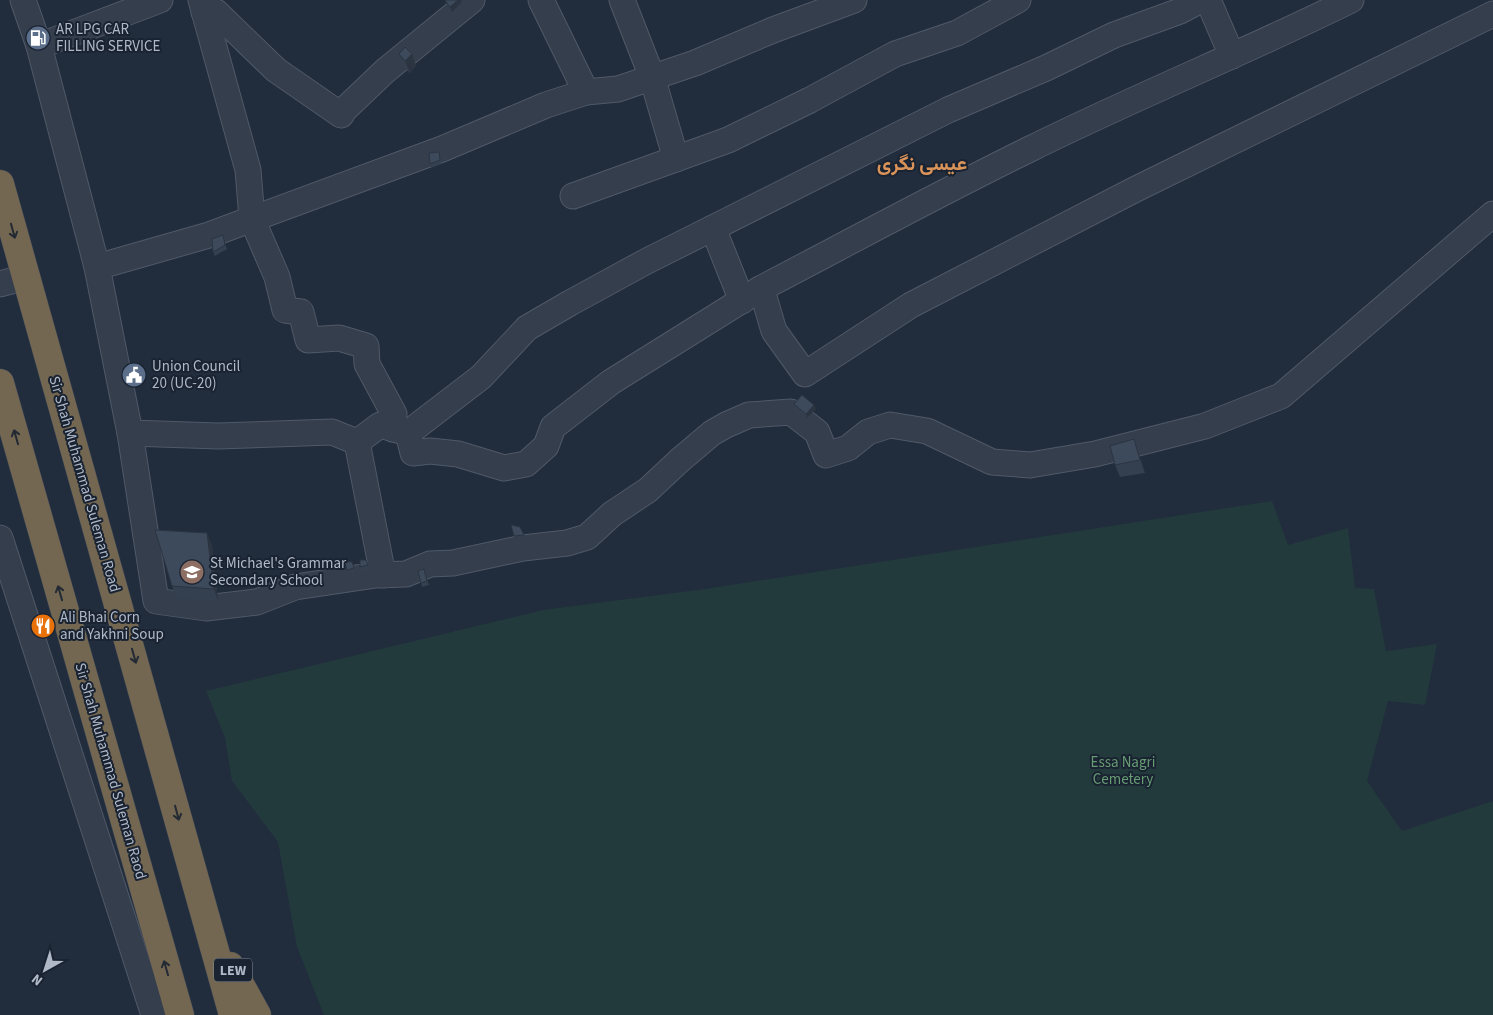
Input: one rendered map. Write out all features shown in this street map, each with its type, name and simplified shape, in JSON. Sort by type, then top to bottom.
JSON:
[{"type":"highway","name":"Sir Shah Muhammad Suleman Road","points":[[0,184],[233,1015]]},
{"type":"highway","name":"Sir Shah Muhammad Suleman Raod","points":[[0,383],[180,1015]]},
{"type":"highway","name":"LEW","points":[[208,925],[257,1015]]},
{"type":"street","points":[[23,0],[39,46],[97,267],[130,433],[156,601],[206,608],[257,602],[295,587],[383,575],[406,574],[430,564],[453,563],[523,548],[566,543],[587,537],[612,514],[648,490],[712,433],[749,415],[790,412],[817,432],[826,456],[848,448],[868,432],[890,425],[927,431],[992,462],[1030,465],[1095,454],[1204,426],[1281,396],[1493,214]]},
{"type":"street","points":[[39,46],[160,0]]},
{"type":"street","points":[[203,6],[216,12],[276,70],[341,115],[385,71],[472,0]]},
{"type":"street","points":[[541,0],[586,92]]},
{"type":"street","points":[[622,0],[652,77],[676,159]]},
{"type":"street","points":[[97,267],[209,235],[442,149],[546,105],[586,92],[618,89],[695,63],[773,30],[854,0]]},
{"type":"street","points":[[573,196],[728,140],[810,100],[895,54],[958,33],[1018,0]]},
{"type":"street","points":[[357,442],[380,425],[401,431],[481,377],[527,328],[648,261],[948,110],[1046,68],[1114,35],[1180,11],[1202,0]]},
{"type":"street","points":[[1208,0],[1232,56]]},
{"type":"street","points":[[203,6],[248,170],[252,219],[278,277],[285,310],[301,312],[308,340],[339,338],[366,346],[367,364],[413,453],[430,451],[458,454],[504,468],[526,464],[546,446],[553,427],[611,382],[751,295],[1032,148],[1351,0]]},
{"type":"street","points":[[751,295],[764,297],[774,331],[805,374],[911,305],[1136,189],[1493,14]]},
{"type":"street","points":[[713,228],[751,295]]},
{"type":"street","points":[[0,284],[26,277]]},
{"type":"street","points":[[130,433],[218,436],[332,432],[357,442]]},
{"type":"street","points":[[357,442],[383,575]]},
{"type":"street","points":[[0,538],[154,1015]]},
{"type":"green space","name":"Essa Nagri Cemetery","points":[[1272,501],[1288,545],[1348,528],[1355,588],[1374,589],[1386,651],[1437,644],[1425,705],[1388,701],[1367,781],[1402,831],[1493,801],[1493,1015],[324,1015],[297,947],[278,842],[232,781],[225,738],[206,691],[543,610],[705,589]]},
{"type":"building","points":[[445,0],[458,0],[450,7]]},
{"type":"building","points":[[405,47],[412,54],[405,61],[399,54]]},
{"type":"building","points":[[439,152],[440,160],[430,164],[429,153]]},
{"type":"building","points":[[223,235],[225,245],[213,252],[212,239]]},
{"type":"building","points":[[802,395],[814,405],[806,414],[794,404]]},
{"type":"building","points":[[1134,439],[1140,460],[1115,465],[1110,446]]},
{"type":"building","points":[[511,525],[520,527],[524,535],[514,536]]},
{"type":"building","points":[[155,530],[207,533],[214,589],[172,586]]},
{"type":"building","points":[[360,560],[366,560],[368,565],[360,567]]},
{"type":"building","points":[[344,561],[352,562],[354,568],[347,570]]},
{"type":"building","points":[[424,569],[427,581],[421,583],[418,571]]},
{"type":"place","name":"AR LPG CAR FILLING SERVICE","points":[[38,38]]},
{"type":"place","name":"Union Council 20 (UC-20)","points":[[134,375]]},
{"type":"place","name":"St Michael's Grammar Secondary School","points":[[192,572]]},
{"type":"place","name":"Ali Bhai Corn and Yakhni Soup","points":[[43,626]]},
{"type":"district","name":"عیسی نگری","points":[[922,163]]}]
